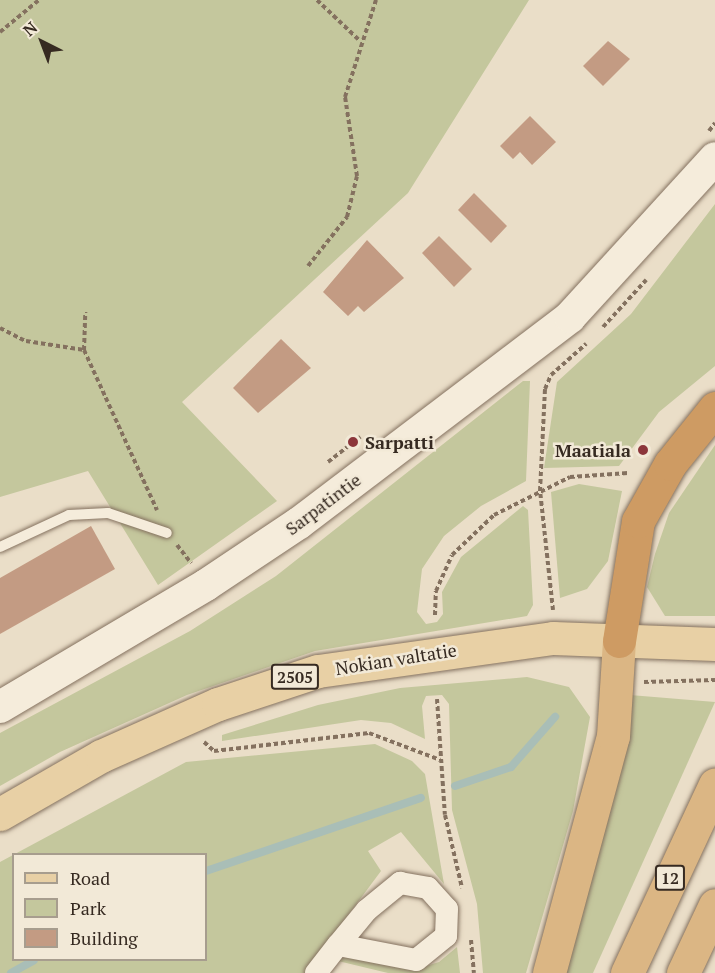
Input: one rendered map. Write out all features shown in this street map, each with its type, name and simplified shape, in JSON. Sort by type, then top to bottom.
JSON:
[{"type":"highway","points":[[549,973],[629,682],[619,641],[638,520],[670,464],[715,408]]},
{"type":"highway","name":"12","points":[[627,973],[715,784]]},
{"type":"highway","points":[[683,973],[715,905]]},
{"type":"main road","name":"Sarpatintie","points":[[0,706],[206,585],[299,523],[570,317],[709,148]]},
{"type":"main road","name":"Nokian valtatie","points":[[0,814],[101,756],[278,681],[364,662],[553,638],[703,645]]},
{"type":"street","points":[[316,973],[338,945],[382,894],[400,883],[428,888],[447,909],[446,936],[416,960],[338,945]]},
{"type":"lane","points":[[0,547],[69,515],[108,513],[167,533]]},
{"type":"path","points":[[0,32],[39,0]]},
{"type":"path","points":[[317,0],[359,40]]},
{"type":"path","points":[[308,266],[346,217],[357,176],[345,97],[359,40],[376,0]]},
{"type":"path","points":[[709,148],[715,123]]},
{"type":"path","points":[[86,312],[84,350],[167,533],[206,585]]},
{"type":"path","points":[[553,638],[540,491],[545,389],[551,375],[592,339],[570,317]]},
{"type":"path","points":[[0,328],[26,341],[84,350]]},
{"type":"path","points":[[324,466],[370,430]]},
{"type":"path","points":[[435,615],[436,591],[452,555],[494,515],[570,477],[626,476]]},
{"type":"path","points":[[629,682],[715,680]]},
{"type":"path","points":[[437,699],[445,815],[465,899]]},
{"type":"path","points":[[202,738],[214,751],[369,733],[441,760]]},
{"type":"path","points":[[192,743],[212,734]]},
{"type":"path","points":[[470,928],[474,973]]},
{"type":"green space","points":[[0,0],[529,0],[408,193],[182,402],[277,501],[158,585],[88,471],[0,497]]},
{"type":"green space","points":[[715,204],[715,366],[659,412],[619,466],[544,468],[557,382],[631,314]]},
{"type":"green space","points":[[523,381],[530,381],[526,481],[481,506],[444,536],[422,569],[417,612],[426,624],[437,622],[443,614],[442,592],[461,557],[523,506],[528,510],[533,605],[527,616],[315,651],[187,695],[60,752],[0,786],[0,733],[190,631],[276,576]]},
{"type":"green space","points":[[715,445],[715,616],[665,616],[647,587],[655,554],[669,513]]},
{"type":"green space","points":[[579,484],[622,491],[608,561],[587,589],[560,598],[551,492]]},
{"type":"green space","points":[[527,677],[569,687],[590,717],[573,811],[526,973],[483,973],[477,904],[452,810],[449,704],[442,695],[426,696],[422,706],[425,739],[391,723],[361,720],[222,741],[222,735],[318,705],[400,688]]},
{"type":"green space","points":[[630,695],[715,702],[593,973],[556,973]]},
{"type":"green space","points":[[375,744],[412,761],[425,774],[444,884],[401,832],[368,851],[381,871],[305,973],[0,973],[0,862],[12,855],[12,961],[207,961],[207,853],[17,853],[186,762]]},
{"type":"green space","points":[[457,947],[460,973],[388,973],[338,961],[343,956],[413,970],[439,962]]},
{"type":"building","points":[[608,41],[630,59],[603,86],[583,66]]},
{"type":"building","points":[[530,116],[556,142],[532,165],[520,152],[513,159],[500,146]]},
{"type":"building","points":[[474,193],[507,226],[491,243],[458,210]]},
{"type":"building","points":[[439,236],[472,269],[454,287],[422,253]]},
{"type":"building","points":[[367,240],[404,278],[364,312],[358,306],[348,316],[323,292]]},
{"type":"building","points":[[281,339],[311,368],[258,413],[233,388]]},
{"type":"building","points":[[91,526],[115,569],[0,634],[0,578]]},
{"type":"waterway","points":[[455,786],[511,767],[555,717]]},
{"type":"waterway","points":[[207,871],[421,798]]},
{"type":"waterway","points":[[11,973],[32,961]]},
{"type":"place","name":"Sarpatti","points":[[353,442]]},
{"type":"place","name":"Maatiala","points":[[643,450]]}]
